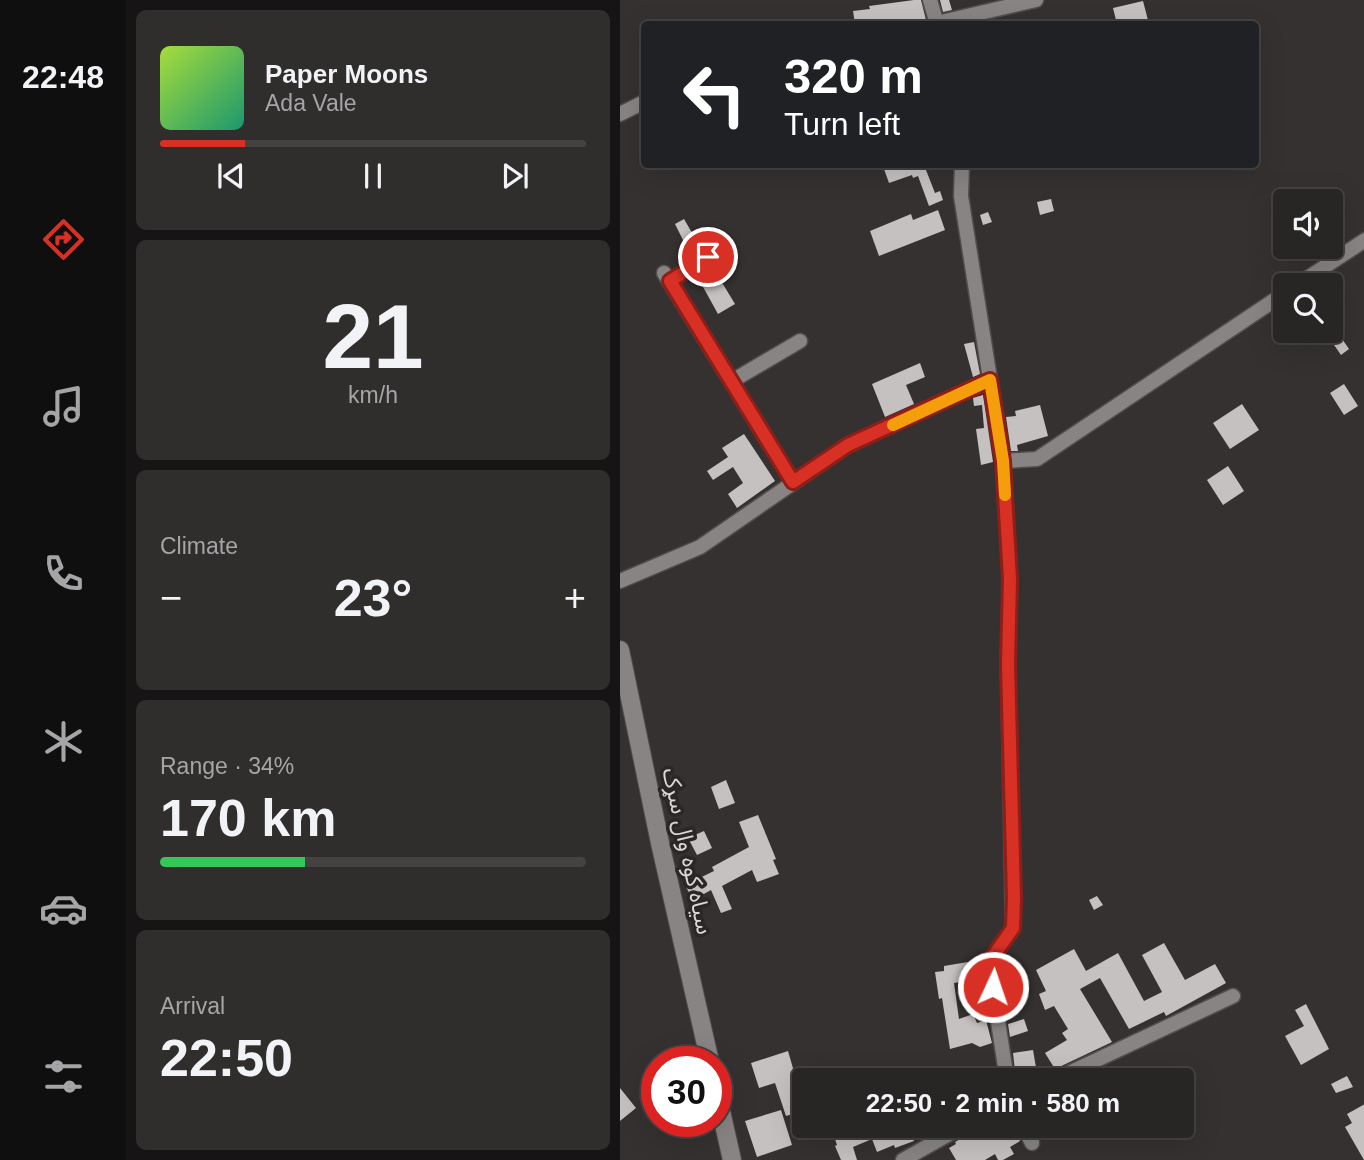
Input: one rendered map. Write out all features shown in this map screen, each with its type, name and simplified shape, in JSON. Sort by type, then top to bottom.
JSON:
[{"type":"street","points":[[930,0],[936,21]]},
{"type":"street","points":[[949,21],[1036,0]]},
{"type":"street","points":[[620,114],[641,104]]},
{"type":"street","points":[[962,168],[961,196],[1003,461],[1010,579],[1008,664],[1013,928],[989,962],[1005,1068]]},
{"type":"street","points":[[1315,273],[1364,240]]},
{"type":"street","points":[[727,245],[667,277],[793,482]]},
{"type":"street","points":[[1003,461],[1037,459],[1069,435],[1273,301]]},
{"type":"street","points":[[732,381],[800,341]]},
{"type":"street","points":[[620,581],[700,547],[848,445],[990,380]]},
{"type":"street","name":"سیاه کوه وال سړک","points":[[620,650],[706,1046]]},
{"type":"street","points":[[1080,1068],[1233,996]]},
{"type":"street","points":[[727,1137],[733,1160]]},
{"type":"street","points":[[903,1160],[942,1138]]},
{"type":"street","points":[[1030,1138],[1032,1143]]},
{"type":"building","points":[[921,0],[926,21],[855,21],[853,11],[870,9],[869,6]]},
{"type":"building","points":[[940,0],[949,0],[952,10],[943,12]]},
{"type":"building","points":[[1143,1],[1148,21],[1116,21],[1113,8]]},
{"type":"building","points":[[930,168],[926,170],[935,193],[940,191],[943,200],[929,206],[918,176],[913,178],[912,175],[889,183],[884,169]]},
{"type":"building","points":[[1051,199],[1054,211],[1040,215],[1037,202]]},
{"type":"building","points":[[938,210],[945,230],[879,256],[870,231],[911,214],[913,220]]},
{"type":"building","points":[[988,212],[992,222],[983,225],[980,215]]},
{"type":"building","points":[[684,219],[702,250],[691,256],[675,224]]},
{"type":"building","points":[[712,266],[735,304],[718,314],[697,276]]},
{"type":"building","points":[[1343,340],[1349,349],[1341,355],[1333,343],[1343,343]]},
{"type":"building","points":[[974,342],[980,374],[973,377],[964,344]]},
{"type":"building","points":[[920,363],[925,377],[906,385],[914,404],[885,417],[872,384]]},
{"type":"building","points":[[1344,384],[1358,406],[1344,415],[1330,393]]},
{"type":"building","points":[[983,395],[993,462],[981,465],[976,429],[984,428],[982,405],[974,406],[973,398]]},
{"type":"building","points":[[1242,404],[1259,430],[1230,449],[1213,423]]},
{"type":"building","points":[[1040,405],[1048,436],[1017,445],[1018,451],[1011,451],[1006,417],[1016,416],[1015,411]]},
{"type":"building","points":[[744,434],[775,481],[737,508],[728,494],[743,483],[733,467],[713,480],[707,471],[728,457],[722,448]]},
{"type":"building","points":[[1228,466],[1244,491],[1223,505],[1207,480]]},
{"type":"building","points":[[726,780],[735,803],[719,809],[711,787]]},
{"type":"building","points":[[758,815],[776,859],[773,860],[779,874],[757,882],[752,870],[722,886],[732,909],[721,913],[711,890],[693,900],[685,885],[714,871],[712,867],[749,847],[739,822]]},
{"type":"building","points":[[704,831],[712,848],[697,855],[688,838]]},
{"type":"building","points":[[1097,896],[1103,905],[1094,910],[1089,900]]},
{"type":"building","points":[[1164,943],[1185,980],[1215,964],[1226,983],[1166,1016],[1164,1012],[1129,1029],[1100,978],[1080,989],[1112,1042],[1054,1068],[1045,1053],[1067,1040],[1062,1033],[1068,1029],[1054,1006],[1045,1010],[1039,994],[1046,991],[1036,970],[1074,949],[1086,971],[1118,953],[1144,1001],[1162,992],[1142,955]]},
{"type":"building","points":[[980,960],[982,979],[954,983],[959,1019],[973,1014],[977,1023],[986,1020],[992,1043],[980,1047],[972,1043],[950,1049],[935,972],[944,971],[944,966]]},
{"type":"building","points":[[1306,1004],[1329,1049],[1301,1065],[1285,1036],[1304,1026],[1295,1010]]},
{"type":"building","points":[[1024,1019],[1028,1031],[1010,1037],[1008,1024]]},
{"type":"building","points":[[1033,1050],[1036,1068],[1015,1068],[1013,1053]]},
{"type":"building","points":[[788,1051],[793,1068],[792,1114],[786,1116],[775,1083],[759,1088],[751,1063]]},
{"type":"building","points":[[1347,1076],[1353,1087],[1336,1093],[1331,1084]]},
{"type":"building","points":[[620,1088],[636,1108],[620,1121]]},
{"type":"building","points":[[1365,1104],[1364,1160],[1345,1127],[1352,1123],[1347,1114]]},
{"type":"building","points":[[781,1110],[792,1145],[757,1157],[745,1121]]},
{"type":"building","points":[[835,1138],[913,1138],[914,1141],[877,1152],[872,1139],[853,1147],[857,1160],[841,1160],[835,1146]]},
{"type":"building","points":[[962,1138],[1018,1138],[1020,1141],[1010,1147],[1014,1154],[1003,1160],[998,1160],[995,1154],[985,1160],[956,1160],[949,1148]]},
{"type":"slow traffic","points":[[893,425],[990,380],[1003,461],[1005,495]]},
{"type":"route","points":[[708,257],[670,281],[793,482],[848,445],[990,380],[1003,461],[1010,579],[1008,664],[1014,898],[1013,928],[989,962],[993,987]]}]
